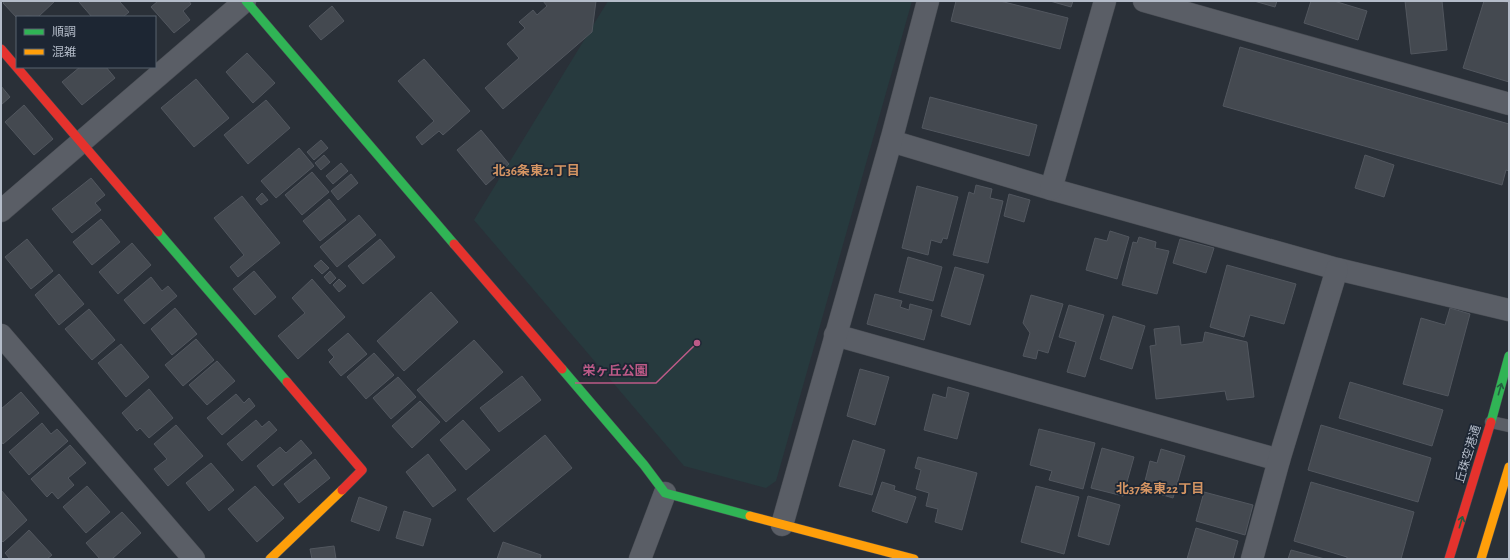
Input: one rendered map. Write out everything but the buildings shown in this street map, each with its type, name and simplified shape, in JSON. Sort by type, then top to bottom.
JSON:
[{"type":"street","points":[[1,211],[245,1],[644,465],[665,493],[914,559]]},
{"type":"street","points":[[782,525],[891,140],[928,1]]},
{"type":"street","points":[[1051,189],[1105,1]]},
{"type":"street","points":[[1144,1],[1509,104]]},
{"type":"street","points":[[1,49],[16,67]]},
{"type":"street","points":[[17,68],[362,470],[270,559]]},
{"type":"street","points":[[891,140],[1051,189],[1337,269],[1509,310]]},
{"type":"street","points":[[1252,559],[1279,460],[1337,269]]},
{"type":"street","points":[[1,335],[194,559]]},
{"type":"street","points":[[835,335],[1279,460]]},
{"type":"street","name":"丘珠空港通","points":[[1449,559],[1491,422],[1509,356]]},
{"type":"street","points":[[1481,559],[1509,467]]},
{"type":"street","points":[[640,559],[665,493]]},
{"type":"lane","points":[[1491,422],[1509,426]]},
{"type":"green space","points":[[608,1],[912,1],[776,481],[766,488],[684,466],[474,220]]},
{"type":"traffic: fast","points":[[246,1],[454,244]]},
{"type":"traffic: fast","points":[[158,232],[287,382]]},
{"type":"traffic: fast","points":[[1491,422],[1509,356]]},
{"type":"traffic: fast","points":[[562,369],[644,465],[665,493],[750,516]]},
{"type":"traffic: slow","points":[[1481,559],[1509,467]]},
{"type":"traffic: slow","points":[[270,559],[342,490]]},
{"type":"traffic: slow","points":[[750,516],[914,559]]},
{"type":"traffic: jam","points":[[1,49],[16,66]]},
{"type":"traffic: jam","points":[[17,68],[158,232]]},
{"type":"traffic: jam","points":[[454,244],[562,369]]},
{"type":"traffic: jam","points":[[287,382],[362,470],[342,490]]},
{"type":"traffic: jam","points":[[1449,559],[1491,422]]},
{"type":"place","name":"栄ヶ丘公園","points":[[697,343]]},
{"type":"district","name":"北36条東21丁目","points":[[536,171]]},
{"type":"district","name":"北37条東22丁目","points":[[1160,489]]}]
